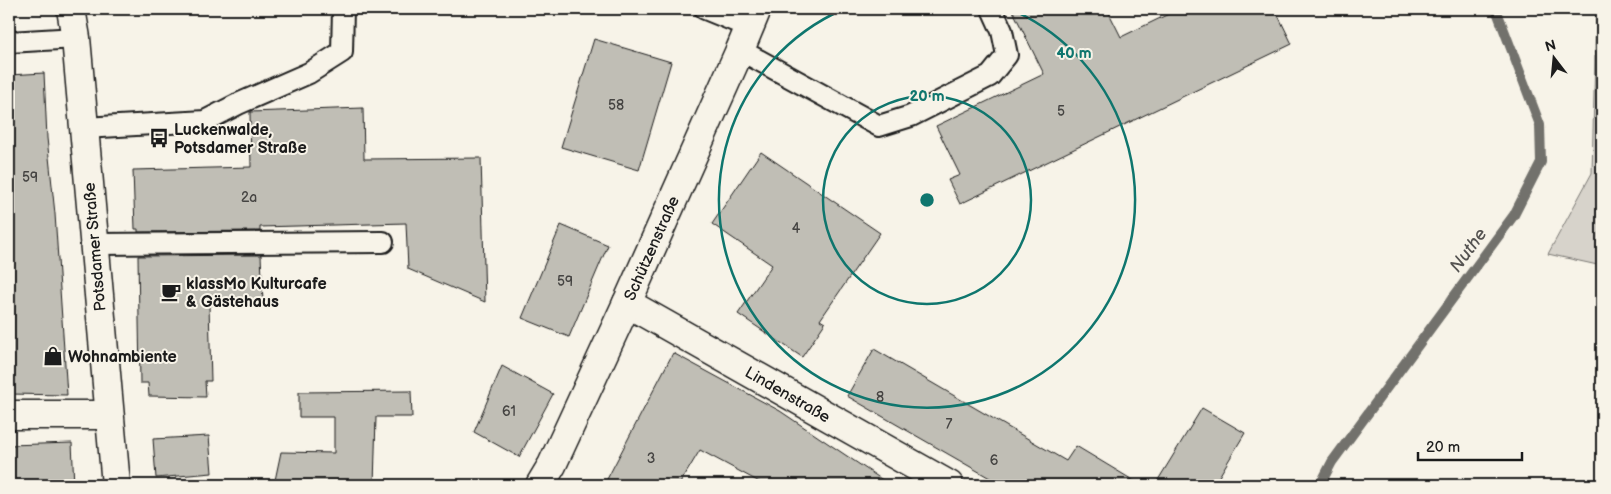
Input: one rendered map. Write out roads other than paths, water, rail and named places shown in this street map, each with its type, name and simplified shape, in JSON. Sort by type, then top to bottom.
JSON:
[{"type":"street","name":"Potsdamer Straße","points":[[71,9],[76,38],[116,485]]},
{"type":"street","name":"Schützenstraße","points":[[540,485],[552,465],[627,303],[749,29]]},
{"type":"street","name":"Lindenstraße","points":[[627,303],[949,485]]},
{"type":"street","points":[[9,415],[109,415]]},
{"type":"lane","points":[[84,128],[205,121],[238,104],[309,73],[342,52],[343,9]]},
{"type":"lane","points":[[705,9],[749,29],[879,126],[911,116],[990,76],[1007,55],[1002,31],[992,9]]},
{"type":"lane","points":[[9,42],[76,38]]},
{"type":"lane","points":[[94,244],[383,242]]},
{"type":"waterway","name":"Nuthe","points":[[1320,485],[1332,462],[1514,215],[1541,162],[1540,125],[1496,9]]},
{"type":"place","name":"Luckenwalde, Potsdamer Straße","points":[[159,138]]},
{"type":"place","name":"klassMo Kulturcafe & Gästehaus","points":[[171,292]]},
{"type":"place","name":"Wohnambiente","points":[[53,356]]}]
